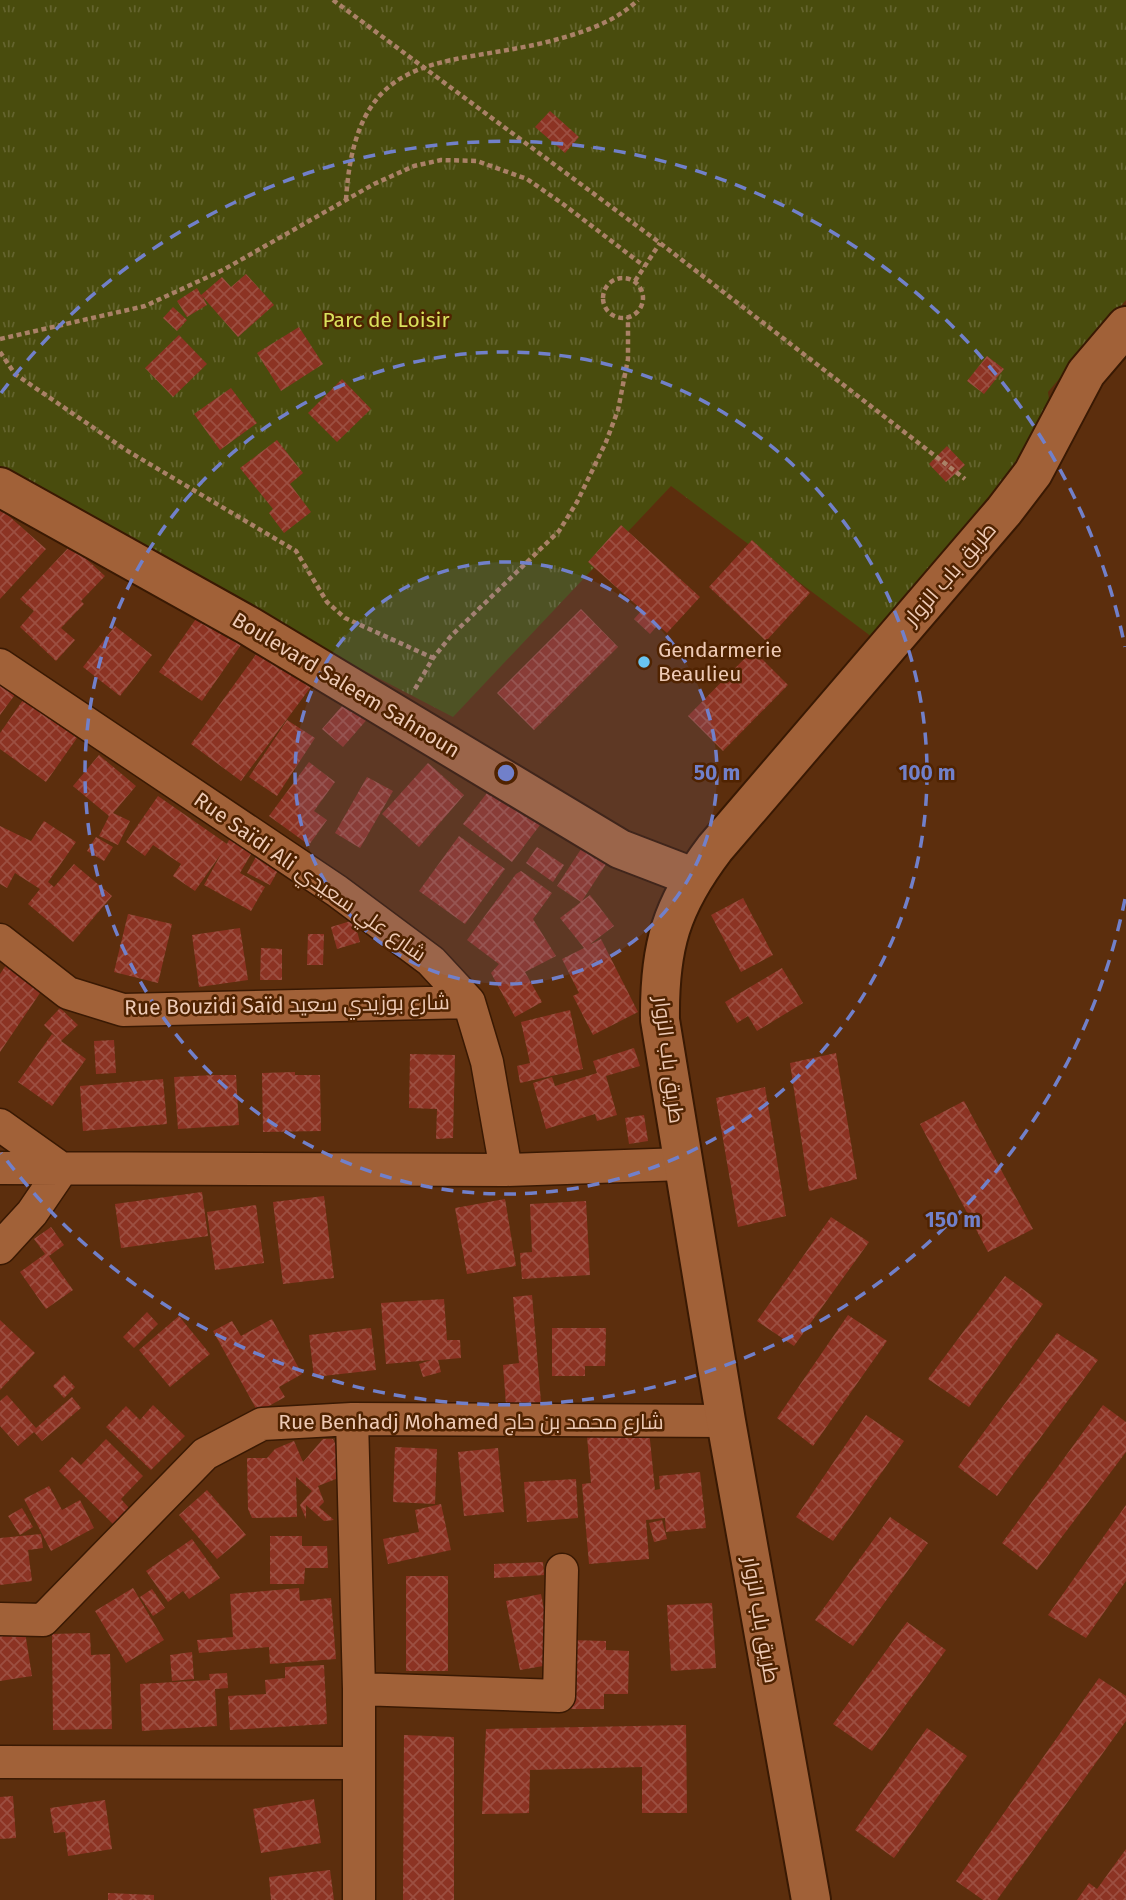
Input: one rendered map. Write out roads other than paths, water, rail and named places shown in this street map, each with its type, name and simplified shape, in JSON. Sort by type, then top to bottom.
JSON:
[{"type":"street","name":"طريق باب الزوار","points":[[811,1900],[726,1421],[660,1020],[659,983],[664,948],[674,915],[693,877],[1018,494],[1033,473],[1079,383],[1095,360],[1126,326]]},
{"type":"street","name":"Boulevard Saleem Sahnoun","points":[[0,486],[249,626],[620,849],[693,877]]},
{"type":"street","name":"Rue Saïdi Ali شارع علي سعيدي","points":[[0,665],[337,891],[431,961],[469,1002],[487,1062],[506,1170]]},
{"type":"street","name":"Rue Bouzidi Saïd شارع بوزيدي سعيد","points":[[0,940],[68,993],[122,1010],[469,1002]]},
{"type":"street","points":[[0,1125],[62,1168]]},
{"type":"street","points":[[0,1168],[506,1170],[683,1164]]},
{"type":"street","points":[[0,1248],[32,1213],[62,1168]]},
{"type":"street","points":[[352,1419],[359,1689],[359,1900]]},
{"type":"street","name":"Rue Benhadj Mohamed شارع محمد بن حاج","points":[[0,1619],[43,1620],[205,1454],[262,1424],[352,1419],[726,1421]]},
{"type":"street","points":[[359,1689],[559,1696],[562,1570]]},
{"type":"street","points":[[0,1762],[358,1763]]},
{"type":"place","name":"Gendarmerie Beaulieu","points":[[644,662]]},
{"type":"park label","name":"Parc de Loisir","points":[[386,320]]}]
